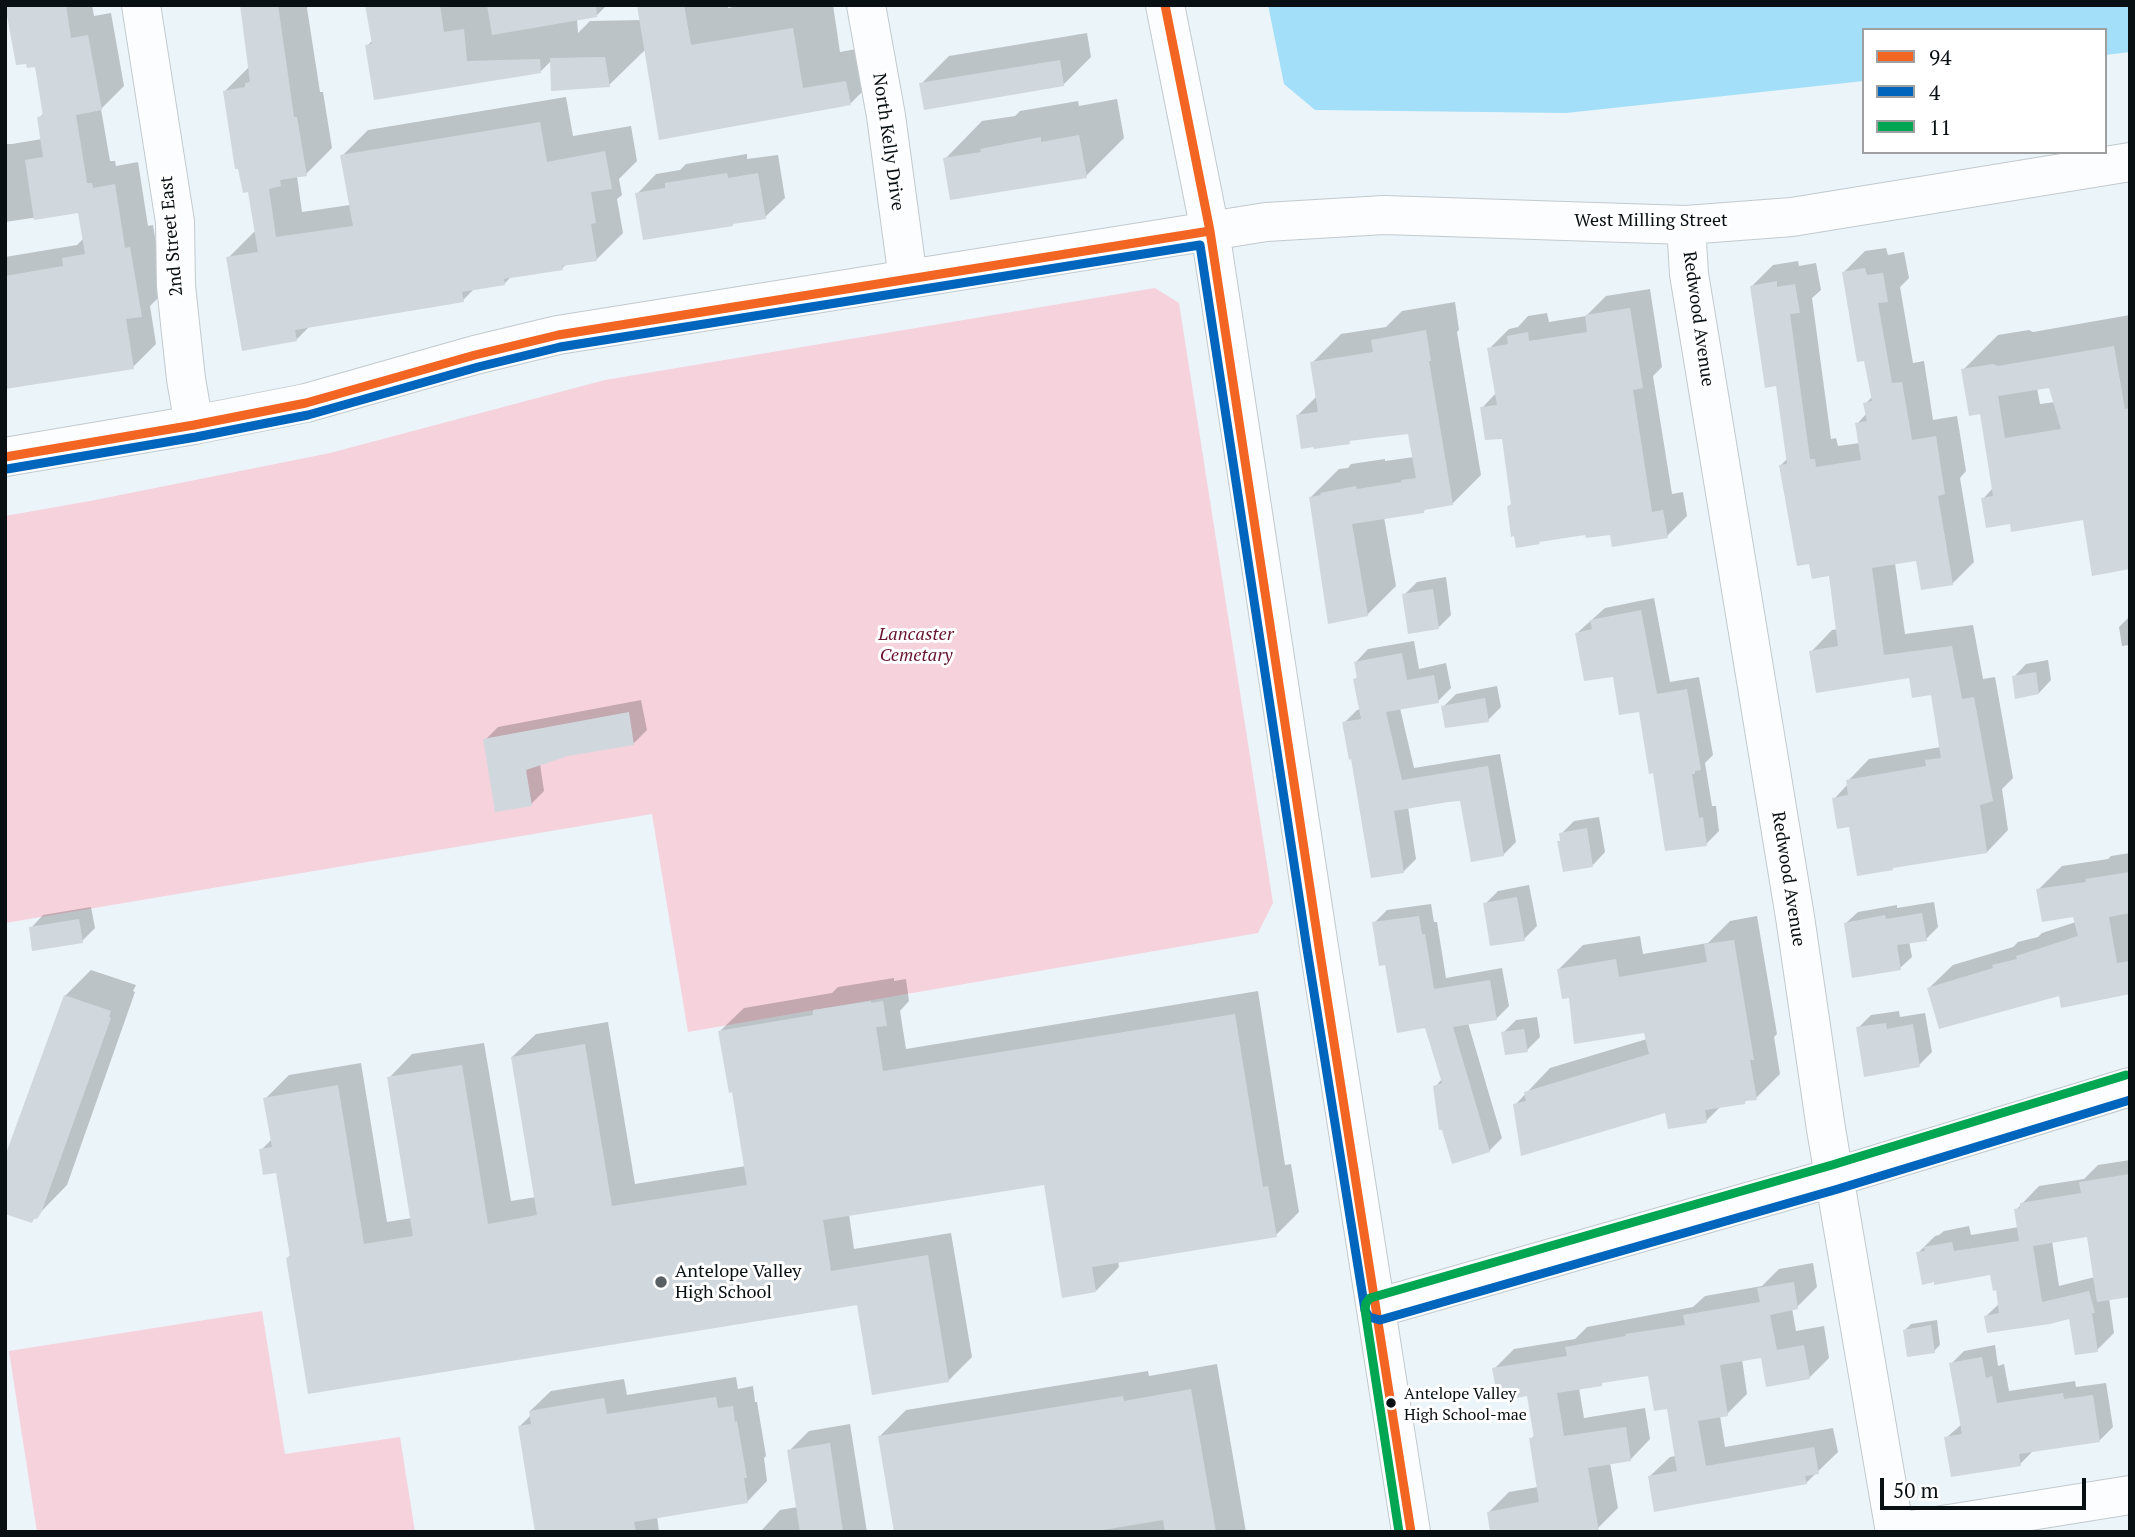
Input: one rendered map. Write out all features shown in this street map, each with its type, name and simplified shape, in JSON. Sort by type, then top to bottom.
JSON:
[{"type":"street","name":"2nd Street East","points":[[141,5],[175,222],[176,286],[194,425]]},
{"type":"street","name":"North Kelly Drive","points":[[866,5],[886,116],[908,278]]},
{"type":"street","points":[[1165,5],[1210,231],[1411,1532]]},
{"type":"street","name":"West Milling Street","points":[[5,457],[306,403],[475,355],[558,335],[1285,220],[1384,215],[1686,225],[1792,218],[2130,162]]},
{"type":"street","name":"Redwood Avenue","points":[[1686,225],[1691,288],[1835,1177],[1897,1532]]},
{"type":"street","points":[[1377,1308],[1835,1177],[2130,1087]]},
{"type":"street","points":[[1897,1532],[2130,1495]]},
{"type":"green space","name":"Lancaster Cemetary","points":[[1155,288],[1179,303],[1273,903],[1258,933],[688,1032],[652,814],[5,923],[5,516],[330,453],[605,380]]},
{"type":"green space","points":[[262,1311],[285,1454],[400,1437],[415,1532],[37,1532],[9,1351]]},
{"type":"water","points":[[1268,5],[2130,5],[2130,52],[2107,55],[2107,28],[1862,28],[1862,81],[1566,113],[1315,110],[1284,84]]},
{"type":"building","points":[[5,5],[66,5],[71,38],[88,35],[102,110],[76,115],[87,183],[92,183],[93,188],[115,184],[125,248],[130,247],[142,317],[126,319],[134,369],[5,389],[5,276],[63,266],[62,258],[85,254],[78,213],[34,220],[25,160],[43,157],[37,117],[43,116],[35,67],[16,65]]},
{"type":"building","points":[[240,5],[278,5],[294,117],[297,117],[307,176],[280,180],[281,186],[269,189],[276,237],[353,226],[340,155],[540,122],[547,162],[605,151],[612,189],[591,192],[596,223],[591,224],[597,261],[562,266],[563,270],[504,279],[505,285],[462,292],[464,302],[295,330],[297,341],[242,351],[226,257],[258,252],[248,192],[243,193],[238,169],[235,169],[223,91],[245,87],[245,83],[250,82]]},
{"type":"building","points":[[365,5],[440,5],[444,32],[464,29],[467,61],[540,59],[541,73],[374,100],[365,45],[372,44]]},
{"type":"building","points":[[487,5],[596,5],[597,17],[492,35]]},
{"type":"building","points":[[637,5],[684,5],[691,45],[793,28],[803,88],[846,81],[851,105],[659,140]]},
{"type":"building","points":[[605,57],[610,87],[551,91],[550,58]]},
{"type":"building","points":[[1060,60],[1064,86],[924,110],[919,83]]},
{"type":"building","points":[[1079,135],[1087,178],[950,200],[943,158],[1041,137],[1041,142]]},
{"type":"building","points":[[727,173],[728,178],[758,173],[766,219],[643,240],[635,193],[665,188],[665,183]]},
{"type":"building","points":[[1865,268],[1867,275],[1883,273],[1888,302],[1878,303],[1892,383],[1902,382],[1912,440],[1936,436],[1945,494],[1938,496],[1953,585],[1921,590],[1916,561],[1872,568],[1884,655],[1952,646],[1962,699],[1974,697],[1993,801],[1980,805],[1987,853],[1857,876],[1849,827],[1837,829],[1832,798],[1848,795],[1846,780],[1926,766],[1925,760],[1941,758],[1931,695],[1912,698],[1909,678],[1816,693],[1809,651],[1838,646],[1829,576],[1812,579],[1809,564],[1797,566],[1779,465],[1787,464],[1776,386],[1765,388],[1750,286],[1777,281],[1777,287],[1795,284],[1800,313],[1790,314],[1810,459],[1815,459],[1816,467],[1861,460],[1855,423],[1867,421],[1863,403],[1872,401],[1864,361],[1857,362],[1842,272]]},
{"type":"building","points":[[1630,308],[1643,388],[1633,390],[1652,512],[1663,510],[1668,538],[1612,547],[1610,535],[1586,538],[1585,535],[1516,548],[1514,536],[1511,537],[1507,506],[1511,505],[1502,439],[1485,440],[1480,407],[1497,405],[1487,348],[1508,344],[1507,336],[1528,332],[1529,341],[1587,332],[1585,315]]},
{"type":"building","points":[[1426,330],[1453,505],[1424,510],[1424,513],[1352,524],[1368,616],[1328,624],[1309,497],[1356,486],[1357,489],[1416,478],[1408,434],[1301,449],[1296,415],[1318,412],[1310,362],[1373,352],[1371,340]]},
{"type":"building","points":[[2114,346],[2125,409],[2130,408],[2130,569],[2092,576],[2083,520],[2011,532],[2010,524],[1986,528],[1981,498],[1993,496],[1980,414],[1969,416],[1961,369],[1993,364],[1998,366]],"holes":[[[2049,388],[2061,429],[2005,438],[1998,396]]]},
{"type":"building","points":[[1433,589],[1439,629],[1408,634],[1402,594]]},
{"type":"building","points":[[1641,610],[1657,694],[1687,689],[1701,770],[1692,774],[1699,818],[1703,817],[1707,846],[1665,851],[1653,773],[1649,774],[1639,712],[1619,715],[1613,677],[1584,681],[1575,633],[1592,629],[1590,620]]},
{"type":"building","points":[[1402,653],[1407,680],[1434,675],[1439,703],[1386,712],[1402,780],[1488,766],[1504,856],[1471,862],[1460,801],[1448,802],[1394,811],[1404,873],[1371,878],[1342,722],[1361,719],[1353,679],[1357,678],[1354,662]]},
{"type":"building","points":[[2036,672],[2039,694],[2015,699],[2012,676]]},
{"type":"building","points":[[1485,698],[1489,722],[1445,728],[1441,706]]},
{"type":"building","points":[[629,712],[634,745],[568,756],[526,770],[532,806],[495,812],[483,739]]},
{"type":"building","points":[[1587,828],[1593,867],[1563,872],[1557,841],[1560,841],[1559,833]]},
{"type":"building","points":[[2130,872],[2130,913],[2109,917],[2117,963],[2130,961],[2130,994],[2061,1008],[2059,996],[1939,1029],[1927,988],[1993,968],[1992,965],[2017,959],[2016,956],[2078,936],[2073,917],[2042,922],[2036,889]]},
{"type":"building","points":[[1517,897],[1525,941],[1490,946],[1483,903]]},
{"type":"building","points":[[1922,913],[1927,941],[1897,945],[1901,970],[1852,978],[1844,923],[1885,915],[1886,919]]},
{"type":"building","points":[[1419,916],[1422,934],[1425,934],[1434,989],[1490,980],[1497,1020],[1453,1027],[1490,1152],[1452,1164],[1442,1130],[1439,1130],[1433,1086],[1442,1083],[1425,1028],[1397,1033],[1385,965],[1379,966],[1372,922]]},
{"type":"building","points":[[79,919],[83,943],[32,951],[29,927]]},
{"type":"building","points":[[1734,940],[1754,1060],[1750,1060],[1757,1100],[1705,1110],[1707,1123],[1668,1129],[1665,1113],[1521,1156],[1513,1104],[1526,1101],[1524,1092],[1649,1054],[1644,1033],[1574,1044],[1569,998],[1562,999],[1557,969],[1616,959],[1619,977],[1707,962],[1704,944]]},
{"type":"building","points":[[64,995],[111,1011],[111,1018],[41,1213],[32,1223],[5,1214],[5,1156]]},
{"type":"building","points":[[883,1001],[887,1026],[876,1027],[883,1071],[1235,1014],[1263,1187],[1268,1186],[1277,1237],[1092,1267],[1096,1292],[1062,1298],[1044,1185],[823,1220],[831,1271],[928,1255],[949,1382],[872,1395],[857,1305],[308,1394],[286,1258],[290,1257],[276,1173],[263,1175],[259,1149],[272,1147],[263,1098],[338,1085],[364,1244],[413,1236],[387,1077],[462,1065],[488,1224],[537,1215],[511,1057],[585,1044],[612,1206],[747,1185],[732,1092],[729,1093],[718,1031],[813,1015],[813,1010]]},
{"type":"building","points":[[1886,1023],[1887,1029],[1913,1024],[1920,1067],[1864,1077],[1856,1027]]},
{"type":"building","points":[[1524,1029],[1528,1052],[1505,1055],[1501,1032]]},
{"type":"building","points":[[2130,1174],[2130,1297],[2097,1302],[2087,1237],[2033,1246],[2042,1302],[2089,1291],[2095,1313],[2092,1313],[2098,1352],[2075,1355],[2069,1319],[1987,1333],[1984,1316],[1999,1313],[1996,1290],[1993,1291],[1990,1275],[1922,1285],[1916,1252],[1925,1251],[1924,1247],[1952,1242],[1954,1251],[2019,1241],[2014,1209],[2020,1208],[2020,1203],[2081,1193],[2079,1182]]},
{"type":"building","points":[[1794,1282],[1798,1309],[1770,1315],[1777,1350],[1804,1345],[1810,1379],[1766,1387],[1761,1358],[1720,1365],[1728,1416],[1698,1421],[1706,1466],[1814,1447],[1819,1474],[1805,1476],[1807,1484],[1654,1512],[1648,1476],[1677,1471],[1667,1409],[1654,1411],[1648,1376],[1557,1393],[1564,1436],[1626,1427],[1631,1461],[1588,1468],[1599,1532],[1490,1532],[1487,1512],[1539,1502],[1529,1438],[1534,1438],[1527,1396],[1511,1399],[1509,1388],[1496,1390],[1492,1368],[1567,1356],[1565,1347],[1685,1325],[1683,1315],[1760,1302],[1757,1288]]},
{"type":"building","points":[[1931,1325],[1935,1353],[1907,1357],[1903,1330]]},
{"type":"building","points":[[1982,1357],[1986,1378],[1992,1376],[1997,1403],[2063,1393],[2064,1399],[2093,1395],[2100,1442],[2019,1454],[2021,1466],[1951,1477],[1944,1437],[1962,1434],[1949,1363]]},
{"type":"building","points":[[1191,1389],[1216,1532],[1165,1532],[1163,1520],[1091,1532],[894,1532],[878,1436],[1123,1396],[1124,1401]]},
{"type":"building","points":[[716,1397],[718,1408],[733,1406],[747,1478],[744,1478],[748,1503],[634,1522],[636,1532],[535,1532],[518,1426],[531,1424],[529,1411],[604,1398],[607,1414]]},
{"type":"building","points":[[830,1443],[843,1532],[800,1532],[787,1450]]},
{"type":"transit line","name":"94","points":[[1165,5],[1210,231],[1411,1532]]},
{"type":"transit line","name":"94","points":[[5,457],[306,403],[475,355],[558,335],[1210,231]]},
{"type":"transit line","name":"4","points":[[7,469],[308,415],[560,347],[1200,245],[1307,949],[1365,1310],[1369,1317],[1380,1320],[1838,1189],[2130,1100]]},
{"type":"transit line","name":"11","points":[[1399,1532],[1365,1310],[1370,1298],[1832,1165],[2126,1075]]},
{"type":"place","name":"Antelope Valley High School","points":[[661,1282]]},
{"type":"place","name":"Antelope Valley High School-mae","points":[[1391,1403]]}]
